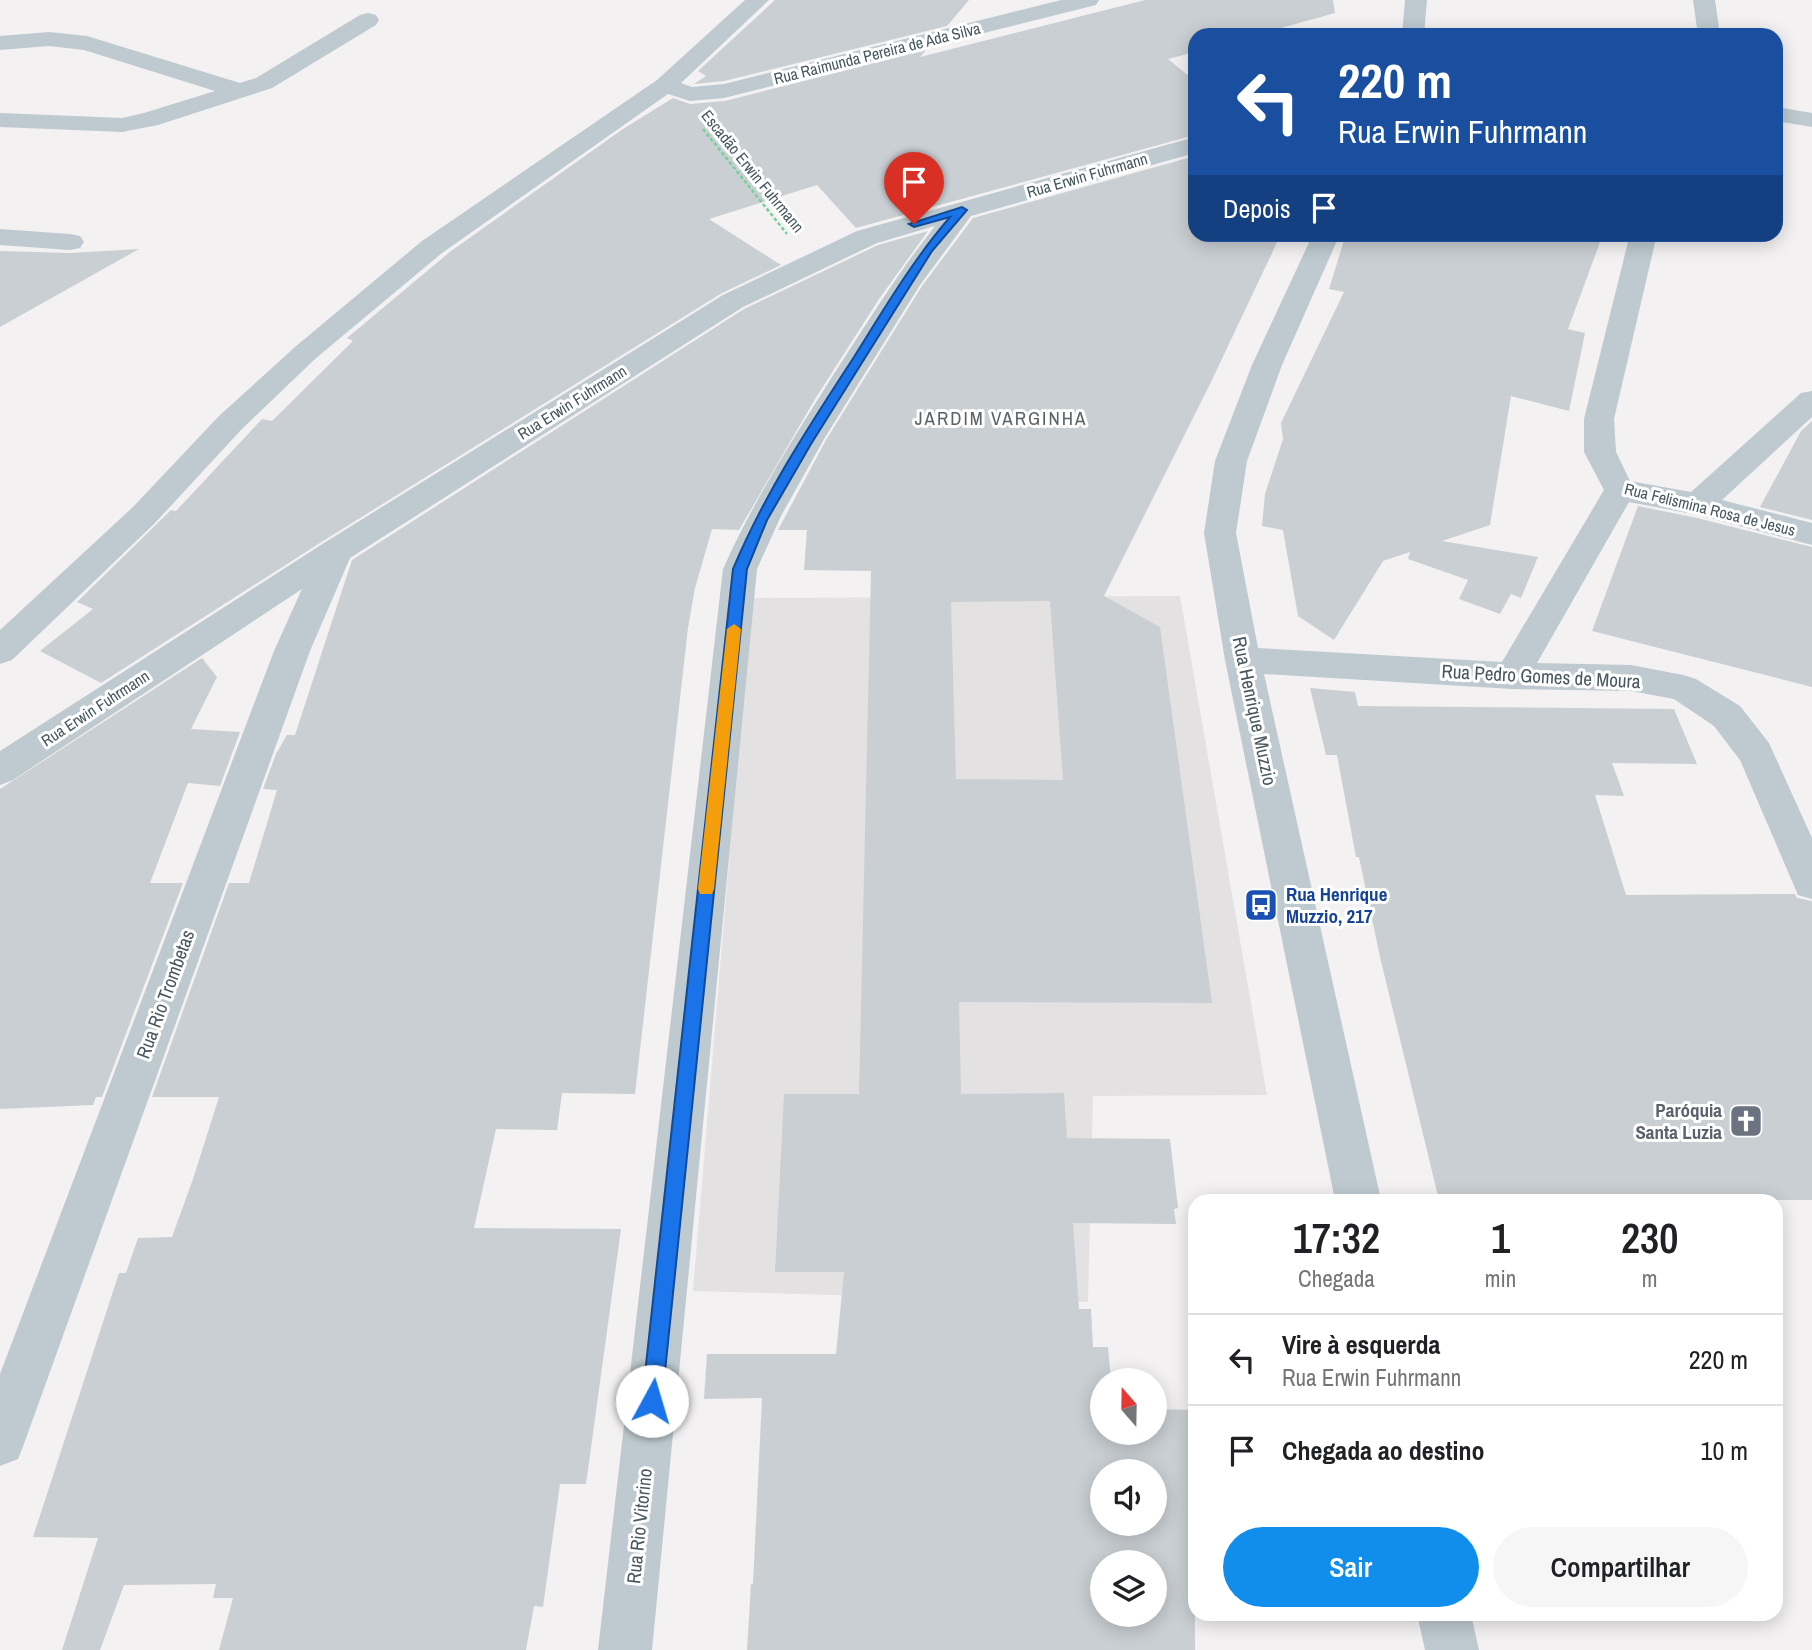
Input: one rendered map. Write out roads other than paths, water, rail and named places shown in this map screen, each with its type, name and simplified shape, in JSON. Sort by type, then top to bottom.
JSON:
[{"type":"street","points":[[0,651],[144,515],[230,423],[305,353],[432,247],[678,89],[758,0]]},
{"type":"street","name":"Rua Raimunda Pereira de Ada Silva","points":[[678,89],[724,91],[1054,5],[1088,0]]},
{"type":"street","points":[[1414,28],[1416,0]]},
{"type":"street","points":[[1704,0],[1708,28]]},
{"type":"street","points":[[0,120],[131,124],[241,91],[294,66],[368,20]]},
{"type":"street","points":[[0,43],[49,39],[87,43],[241,91]]},
{"type":"street","points":[[1783,115],[1812,120]]},
{"type":"street","name":"Rua Erwin Fuhrmann","points":[[0,770],[336,551],[733,301],[867,237],[1188,147]]},
{"type":"street","name":"Rua Rio Vitorino","points":[[625,1650],[740,569],[760,520],[804,444],[928,249],[962,210]]},
{"type":"street","points":[[0,237],[70,242]]},
{"type":"street","name":"Rua Henrique Muzzio","points":[[1323,242],[1267,365],[1231,461],[1220,533],[1243,660],[1357,1194]]},
{"type":"street","name":"Rua Felismina Rosa de Jesus","points":[[1642,242],[1599,419],[1600,452],[1609,474],[1620,490],[1698,504],[1812,534]]},
{"type":"street","points":[[1698,504],[1812,400]]},
{"type":"street","points":[[1512,676],[1620,490]]},
{"type":"street","name":"Rua Rio Trombetas","points":[[0,1441],[292,651],[336,551]]},
{"type":"street","name":"Rua Pedro Gomes de Moura","points":[[1243,660],[1512,676],[1631,678],[1683,688],[1727,716],[1756,753],[1812,883]]},
{"type":"street","points":[[1446,1621],[1452,1650]]},
{"type":"place","name":"Rua Henrique Muzzio, 217","points":[[1261,905]]},
{"type":"place","name":"Paróquia Santa Luzia","points":[[1746,1121]]},
{"type":"district","name":"JARDIM VARGINHA","points":[[1001,418]]}]
